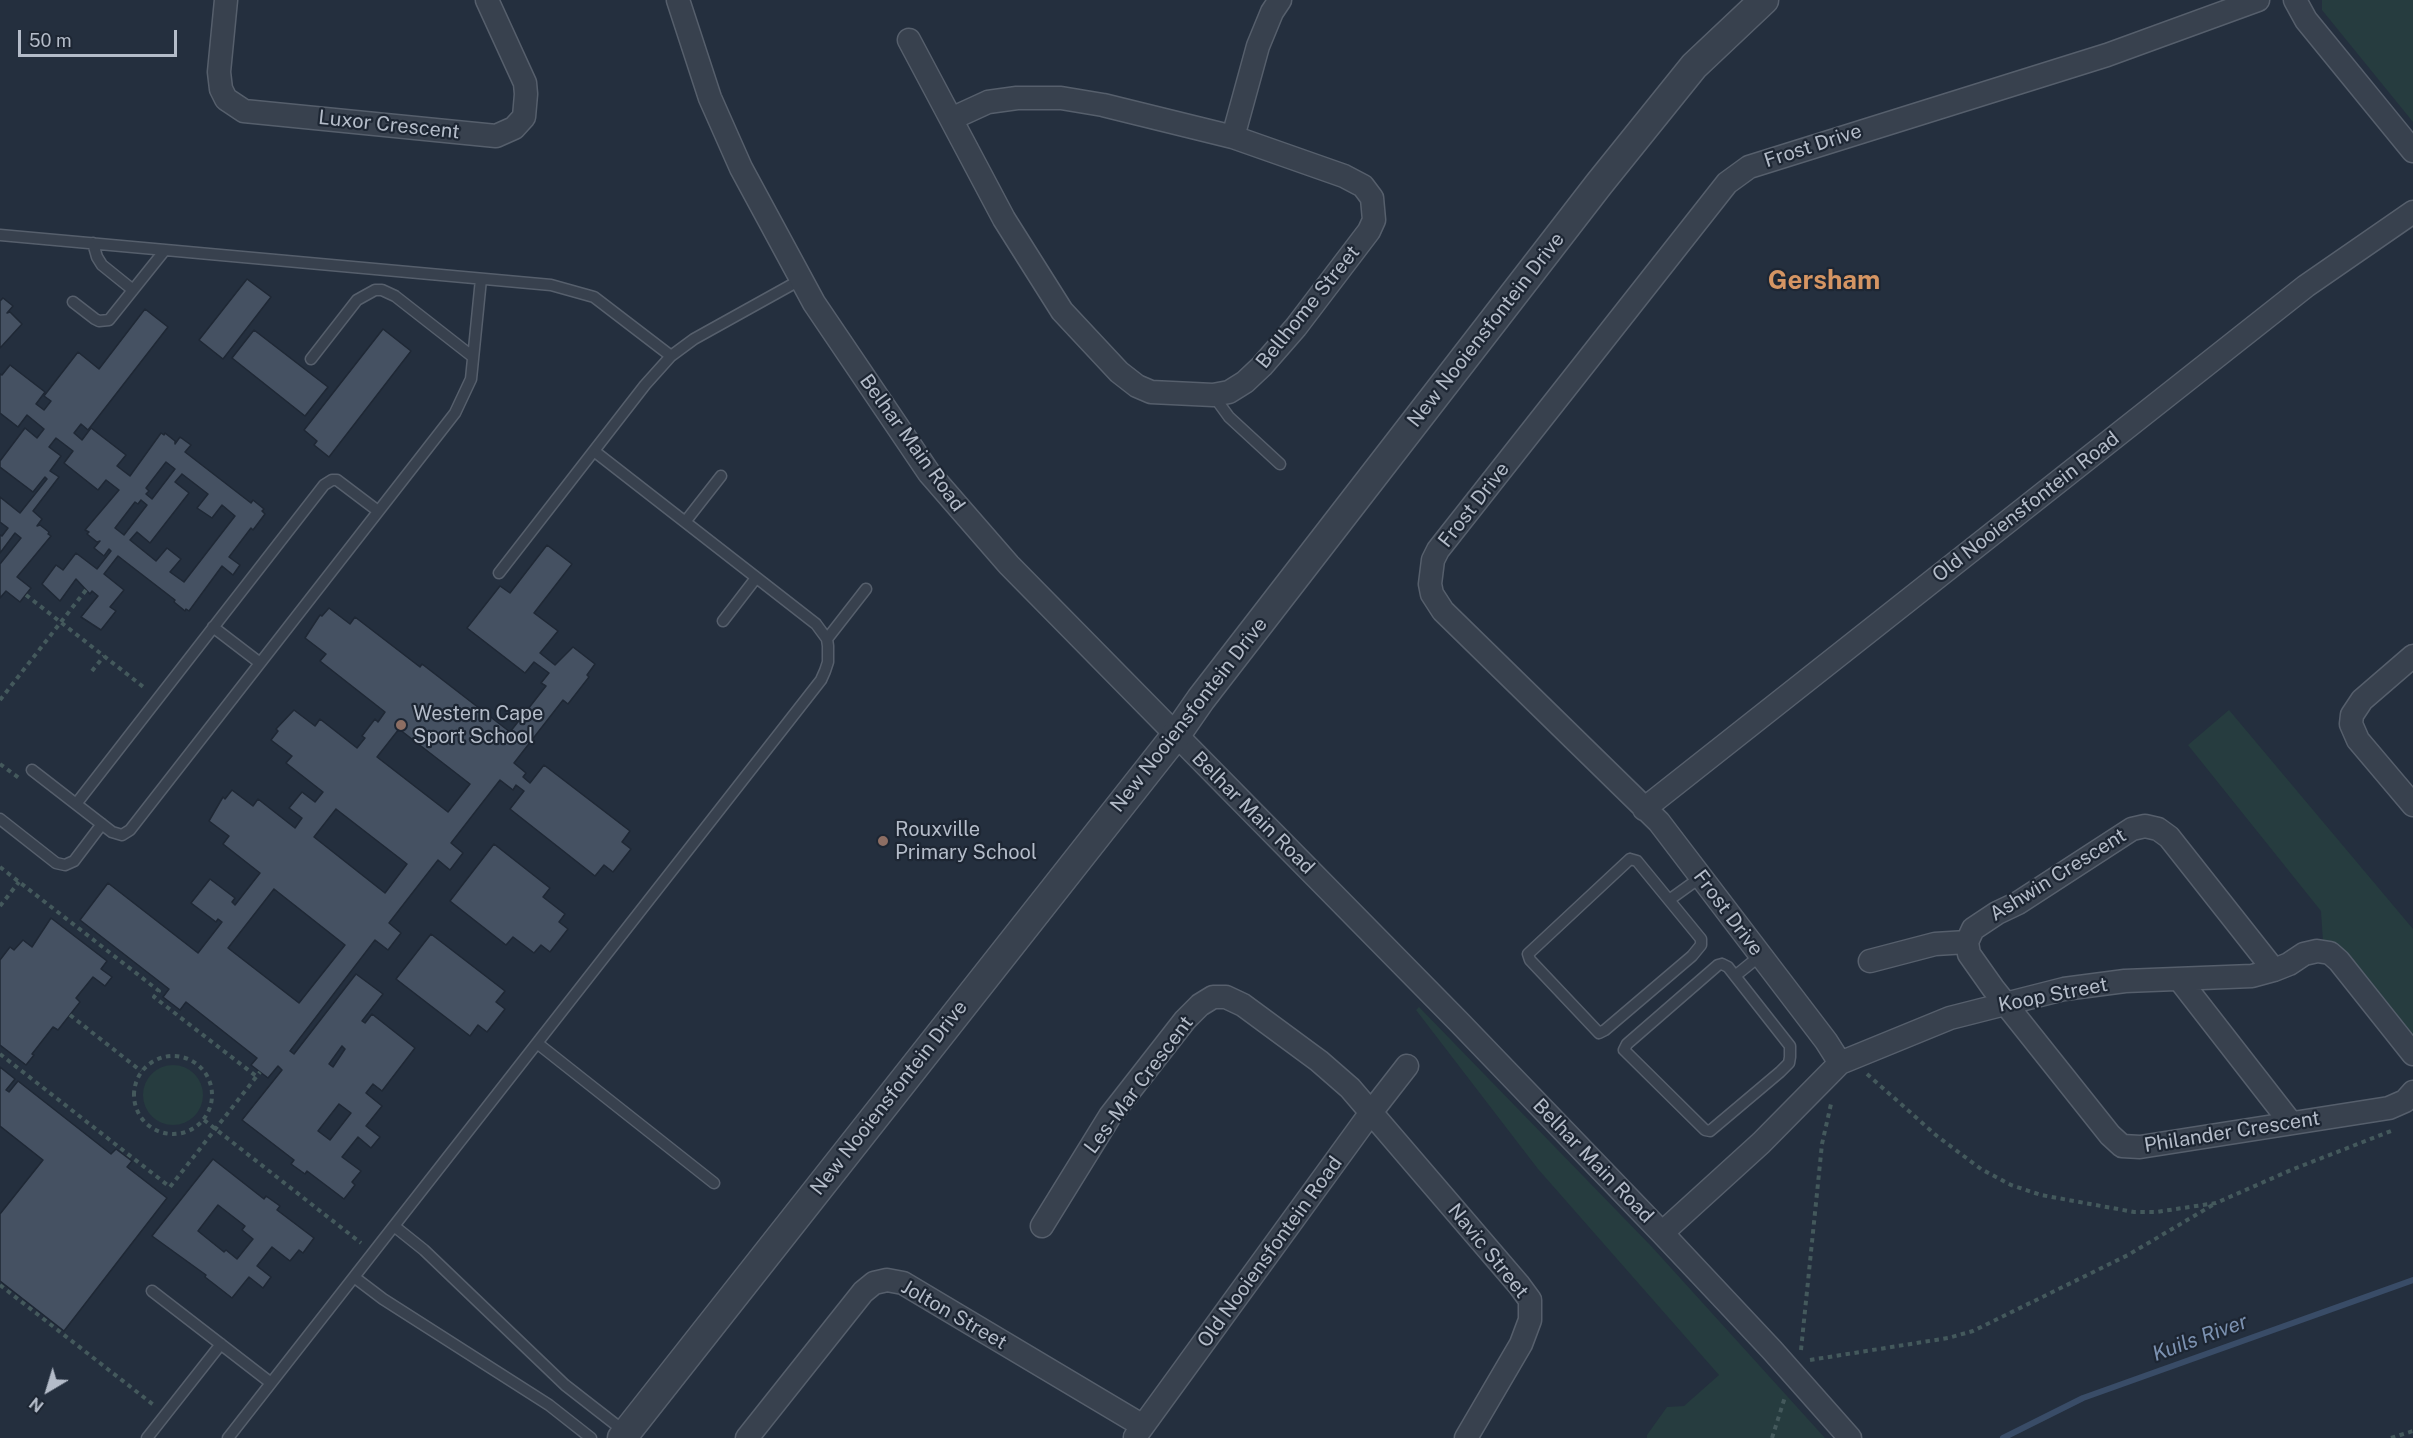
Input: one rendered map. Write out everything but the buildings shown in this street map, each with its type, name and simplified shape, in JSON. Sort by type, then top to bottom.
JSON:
[{"type":"street","name":"Luxor Crescent","points":[[226,0],[219,72],[221,89],[226,99],[244,111],[496,136],[514,128],[524,117],[526,94],[525,83],[487,0]]},
{"type":"street","name":"Belhar Main Road","points":[[678,0],[710,98],[741,168],[814,303],[929,473],[1009,565],[1459,1022],[1662,1233],[1843,1431]]},
{"type":"street","points":[[1233,137],[1258,46],[1272,12],[1280,0]]},
{"type":"street","name":"New Nooiensfontein Drive","points":[[625,1435],[1176,735],[1201,699],[1599,184],[1694,66],[1764,0]]},
{"type":"street","name":"Frost Drive","points":[[1834,1069],[1827,1041],[1659,822],[1443,611],[1432,594],[1431,566],[1438,550],[1727,183],[1749,167],[2107,55],[2258,0]]},
{"type":"street","points":[[2295,0],[2306,20],[2413,151]]},
{"type":"street","name":"Bellhome Street","points":[[909,40],[1004,219],[1062,311],[1119,372],[1137,386],[1151,392],[1213,395],[1229,392],[1262,366],[1369,231],[1374,220],[1375,210],[1372,198],[1363,186],[1344,176],[1233,137],[1103,105],[1061,98],[1017,98],[988,102],[951,119]]},
{"type":"street","name":"Old Nooiensfontein Road","points":[[1644,809],[2306,286],[2413,212]]},
{"type":"street","points":[[2413,656],[2362,700],[2352,715],[2351,723],[2358,740],[2413,805]]},
{"type":"street","name":"Ashwin Crescent","points":[[1967,942],[1973,929],[1997,913],[2018,903],[2132,829],[2152,827],[2169,837],[2274,970]]},
{"type":"street","points":[[1870,961],[1935,944],[1967,942],[1969,954],[2005,1003]]},
{"type":"street","points":[[2274,970],[2310,951],[2330,953],[2339,961],[2413,1054]]},
{"type":"street","name":"Koop Street","points":[[1834,1069],[1950,1018],[2064,989],[2125,981],[2252,976],[2274,970]]},
{"type":"street","points":[[2179,979],[2291,1123]]},
{"type":"street","name":"Les-Mar Crescent","points":[[1042,1226],[1110,1116],[1185,1020],[1200,1005],[1213,997],[1226,997],[1252,1012],[1319,1061],[1350,1088],[1371,1111]]},
{"type":"street","name":"Philander Crescent","points":[[2005,1003],[2110,1136],[2122,1146],[2140,1147],[2389,1108],[2405,1101],[2413,1092]]},
{"type":"street","name":"Old Nooiensfontein Road","points":[[1138,1432],[1371,1111],[1407,1066]]},
{"type":"street","points":[[1662,1233],[1761,1143],[1834,1069]]},
{"type":"street","name":"Navic Street","points":[[1371,1111],[1530,1300],[1530,1320],[1521,1344],[1466,1438]]},
{"type":"street","name":"Jolton Street","points":[[747,1438],[863,1292],[874,1283],[887,1280],[903,1283],[1138,1432]]},
{"type":"lane","points":[[0,235],[551,285],[594,297],[671,356]]},
{"type":"lane","points":[[93,243],[102,265],[133,290]]},
{"type":"lane","points":[[73,302],[95,319],[104,321],[113,317],[165,250]]},
{"type":"lane","points":[[32,770],[117,834],[130,830],[463,400],[471,379],[481,279]]},
{"type":"lane","points":[[499,573],[657,370],[671,356],[694,339],[802,279]]},
{"type":"lane","points":[[311,360],[357,300],[375,290],[389,292],[395,296],[473,357]]},
{"type":"lane","points":[[1213,395],[1229,417],[1280,464]]},
{"type":"lane","points":[[228,1438],[821,680],[828,662],[826,639],[816,624],[594,451]]},
{"type":"lane","points":[[685,522],[721,476]]},
{"type":"lane","points":[[76,804],[328,481],[337,480],[342,483],[378,511]]},
{"type":"lane","points":[[723,621],[756,578]]},
{"type":"lane","points":[[826,639],[866,589]]},
{"type":"lane","points":[[213,627],[260,663]]},
{"type":"lane","points":[[0,819],[56,863],[65,865],[74,861],[102,824]]},
{"type":"lane","points":[[1630,859],[1637,861],[1669,900],[1701,939],[1701,945],[1692,956],[1602,1032],[1596,1031],[1530,960],[1530,951],[1630,859]]},
{"type":"lane","points":[[1669,900],[1701,877]]},
{"type":"lane","points":[[1735,976],[1761,956]]},
{"type":"lane","points":[[1718,965],[1728,967],[1735,976],[1790,1046],[1789,1063],[1712,1130],[1708,1131],[1624,1050],[1627,1044],[1718,965]]},
{"type":"lane","points":[[537,1043],[714,1183]]},
{"type":"lane","points":[[394,1226],[424,1250],[565,1385],[625,1435]]},
{"type":"lane","points":[[354,1277],[382,1299],[549,1405],[591,1438]]},
{"type":"lane","points":[[152,1291],[271,1383]]},
{"type":"lane","points":[[147,1438],[221,1344]]},
{"type":"path","points":[[0,700],[86,590]]},
{"type":"path","points":[[26,595],[158,698]]},
{"type":"path","points":[[92,671],[104,656]]},
{"type":"path","points":[[0,867],[159,991],[154,997],[256,1076]]},
{"type":"path","points":[[0,906],[19,882]]},
{"type":"path","points":[[70,1016],[141,1071]]},
{"type":"path","points":[[0,1054],[170,1187],[260,1072]]},
{"type":"path","points":[[182,1056],[192,1060],[208,1077],[212,1088],[212,1099],[204,1120],[185,1132],[174,1134],[153,1129],[138,1113],[133,1092],[141,1071],[149,1063],[159,1058],[182,1056]]},
{"type":"path","points":[[1801,1354],[1822,1144],[1833,1094],[1834,1069]]},
{"type":"path","points":[[204,1120],[373,1252]]},
{"type":"path","points":[[1802,1361],[1948,1338],[1974,1331],[2128,1255],[2216,1203]]},
{"type":"path","points":[[0,1285],[166,1414]]},
{"type":"path","points":[[1772,1438],[1787,1390]]},
{"type":"path","points":[[2391,1438],[2413,1431]]},
{"type":"green space","points":[[2322,0],[2413,0],[2413,122],[2322,10]]},
{"type":"green space","points":[[2229,710],[2413,929],[2413,1040],[2323,941],[2321,911],[2188,745]]},
{"type":"green space","points":[[1419,1007],[1652,1247],[1825,1438],[1647,1438],[1667,1407],[1684,1406],[1719,1375],[1538,1169],[1416,1010]]},
{"type":"green space","points":[[173,1065],[190,1070],[198,1078],[203,1095],[198,1112],[190,1120],[173,1125],[156,1120],[148,1112],[143,1095],[148,1078],[156,1070]]},
{"type":"waterway","name":"Kuils River","points":[[2003,1438],[2083,1398],[2413,1280]]},
{"type":"place","name":"Western Cape Sport School","points":[[401,725]]},
{"type":"place","name":"Rouxville Primary School","points":[[883,841]]},
{"type":"district","name":"Gersham","points":[[1824,281]]}]
